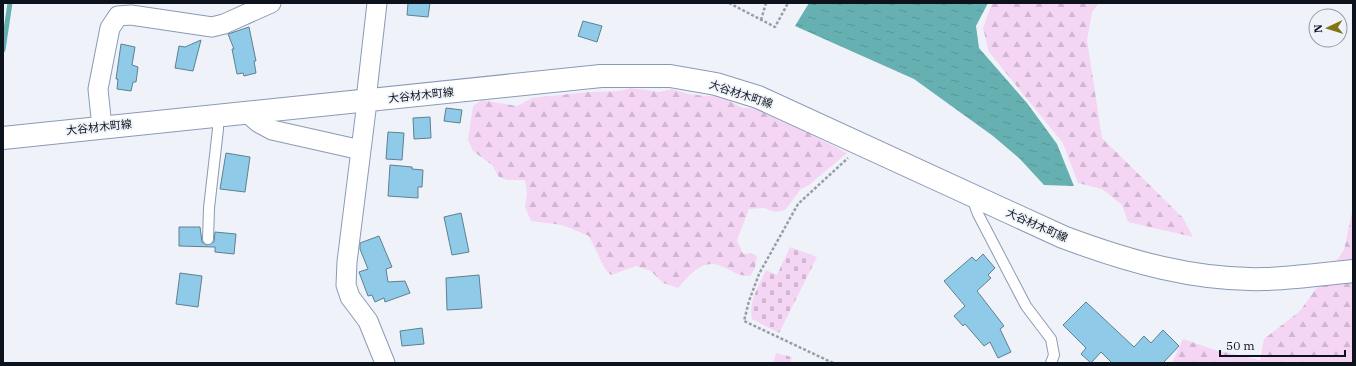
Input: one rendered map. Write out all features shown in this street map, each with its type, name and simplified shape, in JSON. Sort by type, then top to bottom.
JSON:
[{"type":"main road","name":"大谷材木町線","points":[[3,138],[218,114],[247,113],[601,76],[670,76],[716,84],[758,97],[1063,237],[1114,256],[1155,267],[1194,273],[1245,278],[1265,279],[1353,271]]},
{"type":"street","points":[[102,127],[98,89],[110,28],[118,16],[131,15],[212,27],[224,24],[271,3]]},
{"type":"street","points":[[367,91],[377,3]]},
{"type":"street","points":[[366,110],[347,262],[346,285],[350,297],[368,321],[385,363]]},
{"type":"street","points":[[247,113],[259,123],[272,130],[361,150]]},
{"type":"lane","points":[[208,239],[209,208],[218,129],[218,114]]},
{"type":"lane","points":[[972,196],[978,214],[1026,306],[1051,339],[1054,355],[1051,363]]},
{"type":"path","points":[[729,3],[775,27],[788,3]]},
{"type":"path","points":[[761,20],[766,3]]},
{"type":"path","points":[[833,363],[744,321],[749,301],[759,274],[798,204],[862,146]]},
{"type":"green space","points":[[992,3],[1099,3],[1092,12],[1087,40],[1102,138],[1183,218],[1193,237],[1128,222],[1122,205],[1102,189],[1078,183],[1063,143],[989,52],[983,28]]},
{"type":"green space","points":[[631,88],[659,92],[672,89],[688,94],[706,96],[717,95],[743,108],[761,108],[800,125],[812,135],[847,153],[809,185],[801,189],[785,210],[775,212],[764,208],[749,209],[737,240],[743,254],[751,253],[757,256],[755,268],[750,276],[737,274],[714,264],[708,264],[702,266],[691,274],[678,288],[663,283],[651,271],[636,266],[611,275],[605,269],[589,236],[562,225],[531,221],[525,207],[527,192],[525,180],[507,180],[499,177],[492,165],[473,151],[468,140],[473,106],[482,100],[517,106],[532,98],[588,92],[620,91]]},
{"type":"green space","points":[[1353,207],[1353,363],[1172,363],[1183,339],[1215,350],[1260,360],[1264,339],[1300,311],[1344,250]]},
{"type":"green space","points":[[790,247],[817,257],[779,333],[752,319],[751,313],[755,294],[766,270],[777,275]]},
{"type":"green space","points":[[776,353],[792,357],[790,363],[773,363]]},
{"type":"water","points":[[809,3],[988,3],[976,26],[979,48],[1027,103],[1057,144],[1074,186],[1044,185],[1019,158],[993,136],[914,79],[795,26]]},
{"type":"building","points":[[408,3],[430,3],[428,17],[407,15]]},
{"type":"building","points":[[583,21],[602,26],[597,42],[578,36]]},
{"type":"building","points":[[249,27],[256,61],[254,61],[256,73],[244,76],[243,73],[237,74],[232,49],[234,49],[228,34]]},
{"type":"building","points":[[201,40],[193,71],[175,68],[179,46],[185,47]]},
{"type":"building","points":[[121,44],[135,47],[132,65],[138,67],[136,82],[133,82],[131,91],[117,89],[118,79],[116,79]]},
{"type":"building","points":[[446,108],[462,110],[460,123],[444,121]]},
{"type":"building","points":[[430,117],[431,138],[414,139],[413,118]]},
{"type":"building","points":[[388,132],[404,133],[402,160],[386,159]]},
{"type":"building","points":[[226,153],[250,157],[245,192],[220,189]]},
{"type":"building","points":[[390,165],[412,167],[412,169],[423,170],[422,187],[418,187],[418,198],[388,196]]},
{"type":"building","points":[[461,213],[469,252],[452,255],[444,217]]},
{"type":"building","points":[[179,227],[200,227],[202,242],[207,245],[214,242],[215,232],[236,234],[234,254],[215,252],[215,247],[179,246]]},
{"type":"building","points":[[379,236],[392,267],[386,269],[388,282],[405,281],[410,293],[385,302],[384,298],[375,302],[372,295],[368,296],[359,272],[368,269],[360,249],[360,243]]},
{"type":"building","points":[[983,254],[995,268],[988,275],[991,278],[977,291],[1004,326],[1000,329],[1011,352],[998,358],[990,342],[984,346],[965,324],[963,326],[954,316],[965,306],[944,281],[972,257],[976,261]]},
{"type":"building","points":[[180,273],[202,276],[198,307],[176,304]]},
{"type":"building","points":[[479,275],[482,308],[447,310],[446,278]]},
{"type":"building","points":[[1086,302],[1134,347],[1144,336],[1151,343],[1163,330],[1179,346],[1163,363],[1112,363],[1101,352],[1091,363],[1081,354],[1086,348],[1063,325]]},
{"type":"building","points":[[422,328],[424,344],[402,346],[400,331]]},
{"type":"waterway","points":[[3,50],[10,3]]}]
